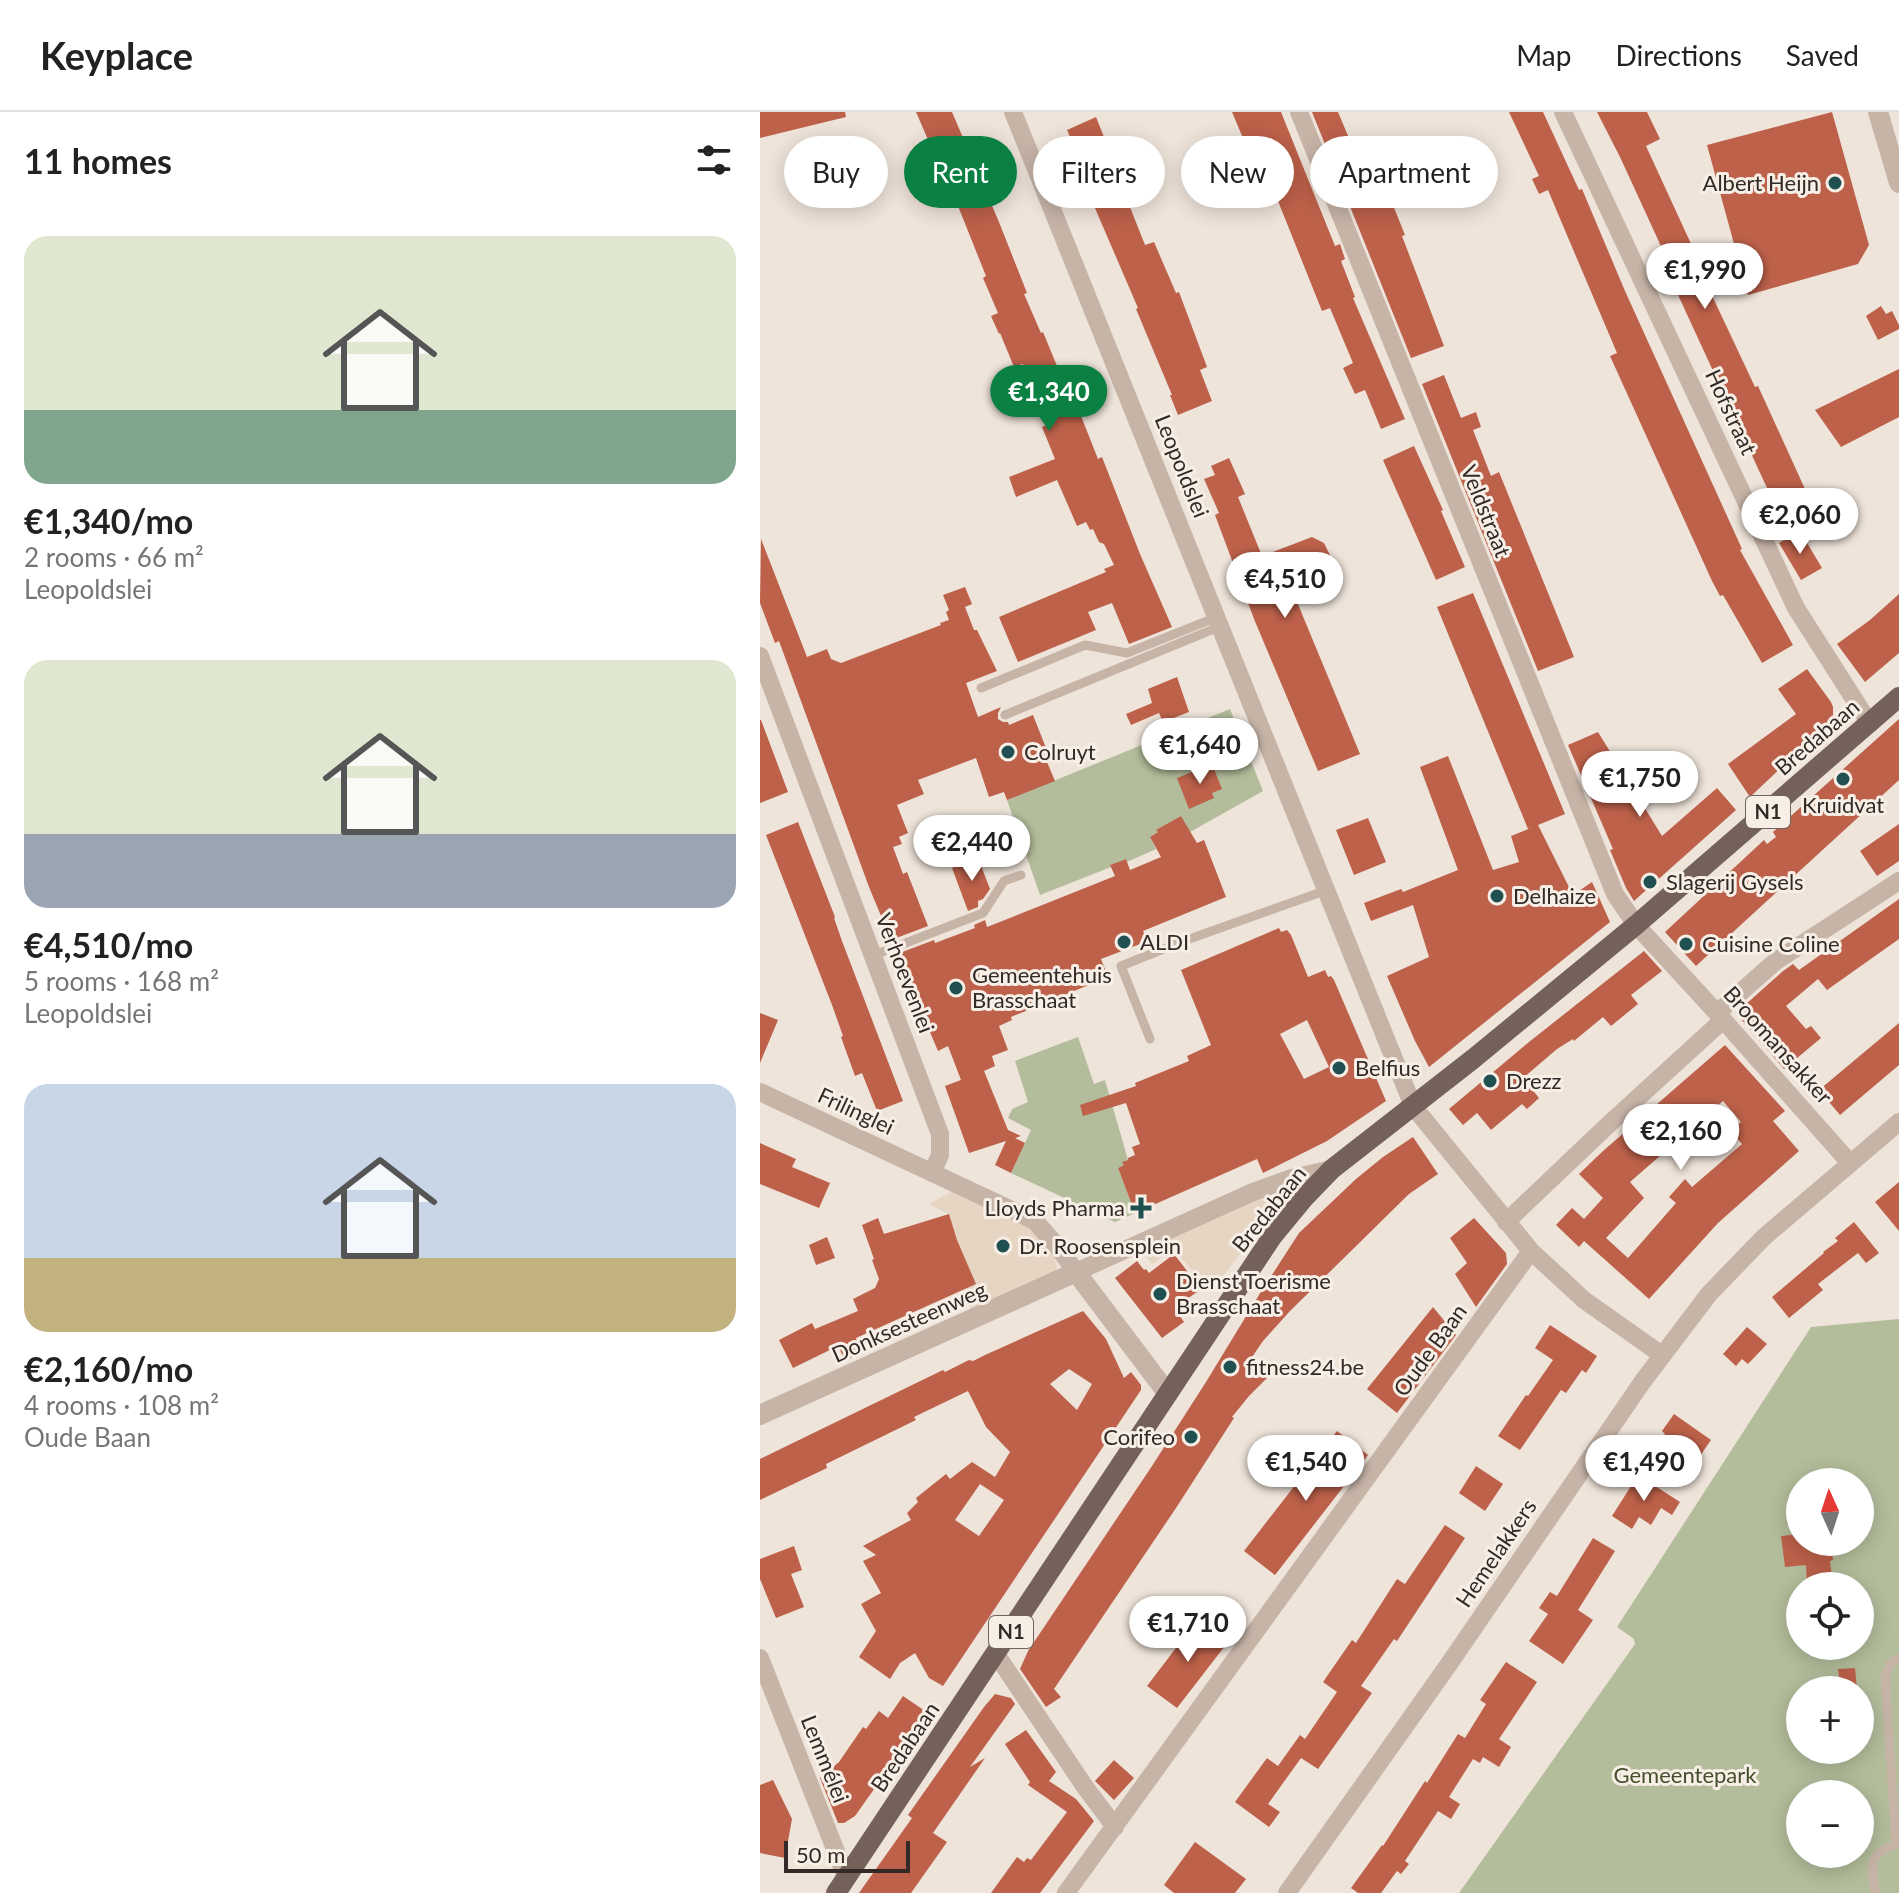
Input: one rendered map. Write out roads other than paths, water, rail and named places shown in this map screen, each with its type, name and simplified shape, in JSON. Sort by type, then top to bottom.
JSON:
[{"type":"main road","name":"Bredabaan","points":[[841,1885],[1272,1237],[1305,1197],[1332,1169],[1636,925],[1899,697]]},
{"type":"street","name":"Leopoldslei","points":[[1013,112],[1413,1106]]},
{"type":"street","name":"Veldstraat","points":[[1299,112],[1615,894],[1636,925]]},
{"type":"street","name":"Hofstraat","points":[[1563,112],[1796,608],[1870,724]]},
{"type":"street","points":[[1878,112],[1899,183]]},
{"type":"street","name":"Verhoevenlei","points":[[760,656],[940,1134],[940,1155],[932,1173]]},
{"type":"street","points":[[1506,1222],[1776,961],[1899,881]]},
{"type":"street","name":"Broomansakker","points":[[1636,925],[1850,1163]]},
{"type":"street","name":"Frilinglei","points":[[760,1092],[1035,1221],[1076,1272]]},
{"type":"street","points":[[1413,1106],[1531,1251],[1584,1300],[1662,1355]]},
{"type":"street","name":"Hemelakkers","points":[[1287,1893],[1662,1355],[1709,1294],[1764,1237],[1899,1122]]},
{"type":"street","points":[[1168,1394],[1076,1272],[1253,1192],[1292,1178],[1332,1169]]},
{"type":"street","name":"Oude Baan","points":[[1066,1893],[1531,1251]]},
{"type":"street","name":"Donksesteenweg","points":[[760,1415],[1076,1272]]},
{"type":"street","points":[[996,1654],[1115,1827]]},
{"type":"street","name":"Lemmélei","points":[[760,1658],[841,1885]]},
{"type":"lane","points":[[981,688],[1085,645],[1127,653],[1219,622]]},
{"type":"lane","points":[[1005,715],[1219,622]]},
{"type":"lane","points":[[872,956],[983,913],[1004,881],[1021,875]]},
{"type":"lane","points":[[1150,1039],[1121,966],[1327,890]]},
{"type":"lane","points":[[1875,1893],[1873,1859],[1885,1848],[1896,1844],[1885,1675],[1891,1663],[1899,1658]]},
{"type":"place","name":"Albert Heijn","points":[[1835,183]]},
{"type":"place","name":"Colruyt","points":[[1008,752]]},
{"type":"place","name":"Kruidvat","points":[[1843,779]]},
{"type":"place","name":"Slagerij Gysels","points":[[1650,882]]},
{"type":"place","name":"Delhaize","points":[[1497,896]]},
{"type":"place","name":"ALDI","points":[[1124,942]]},
{"type":"place","name":"Cuisine Coline","points":[[1686,944]]},
{"type":"place","name":"Gemeentehuis Brasschaat","points":[[956,988]]},
{"type":"place","name":"Belfius","points":[[1339,1068]]},
{"type":"place","name":"Drezz","points":[[1490,1081]]},
{"type":"place","name":"Lloyds Pharma","points":[[1141,1208]]},
{"type":"place","name":"Dr. Roosensplein","points":[[1003,1246]]},
{"type":"place","name":"Dienst Toerisme Brasschaat","points":[[1160,1294]]},
{"type":"place","name":"fitness24.be","points":[[1230,1367]]},
{"type":"place","name":"Corifeo","points":[[1191,1437]]},
{"type":"park label","name":"Gemeentepark","points":[[1685,1775]]}]
